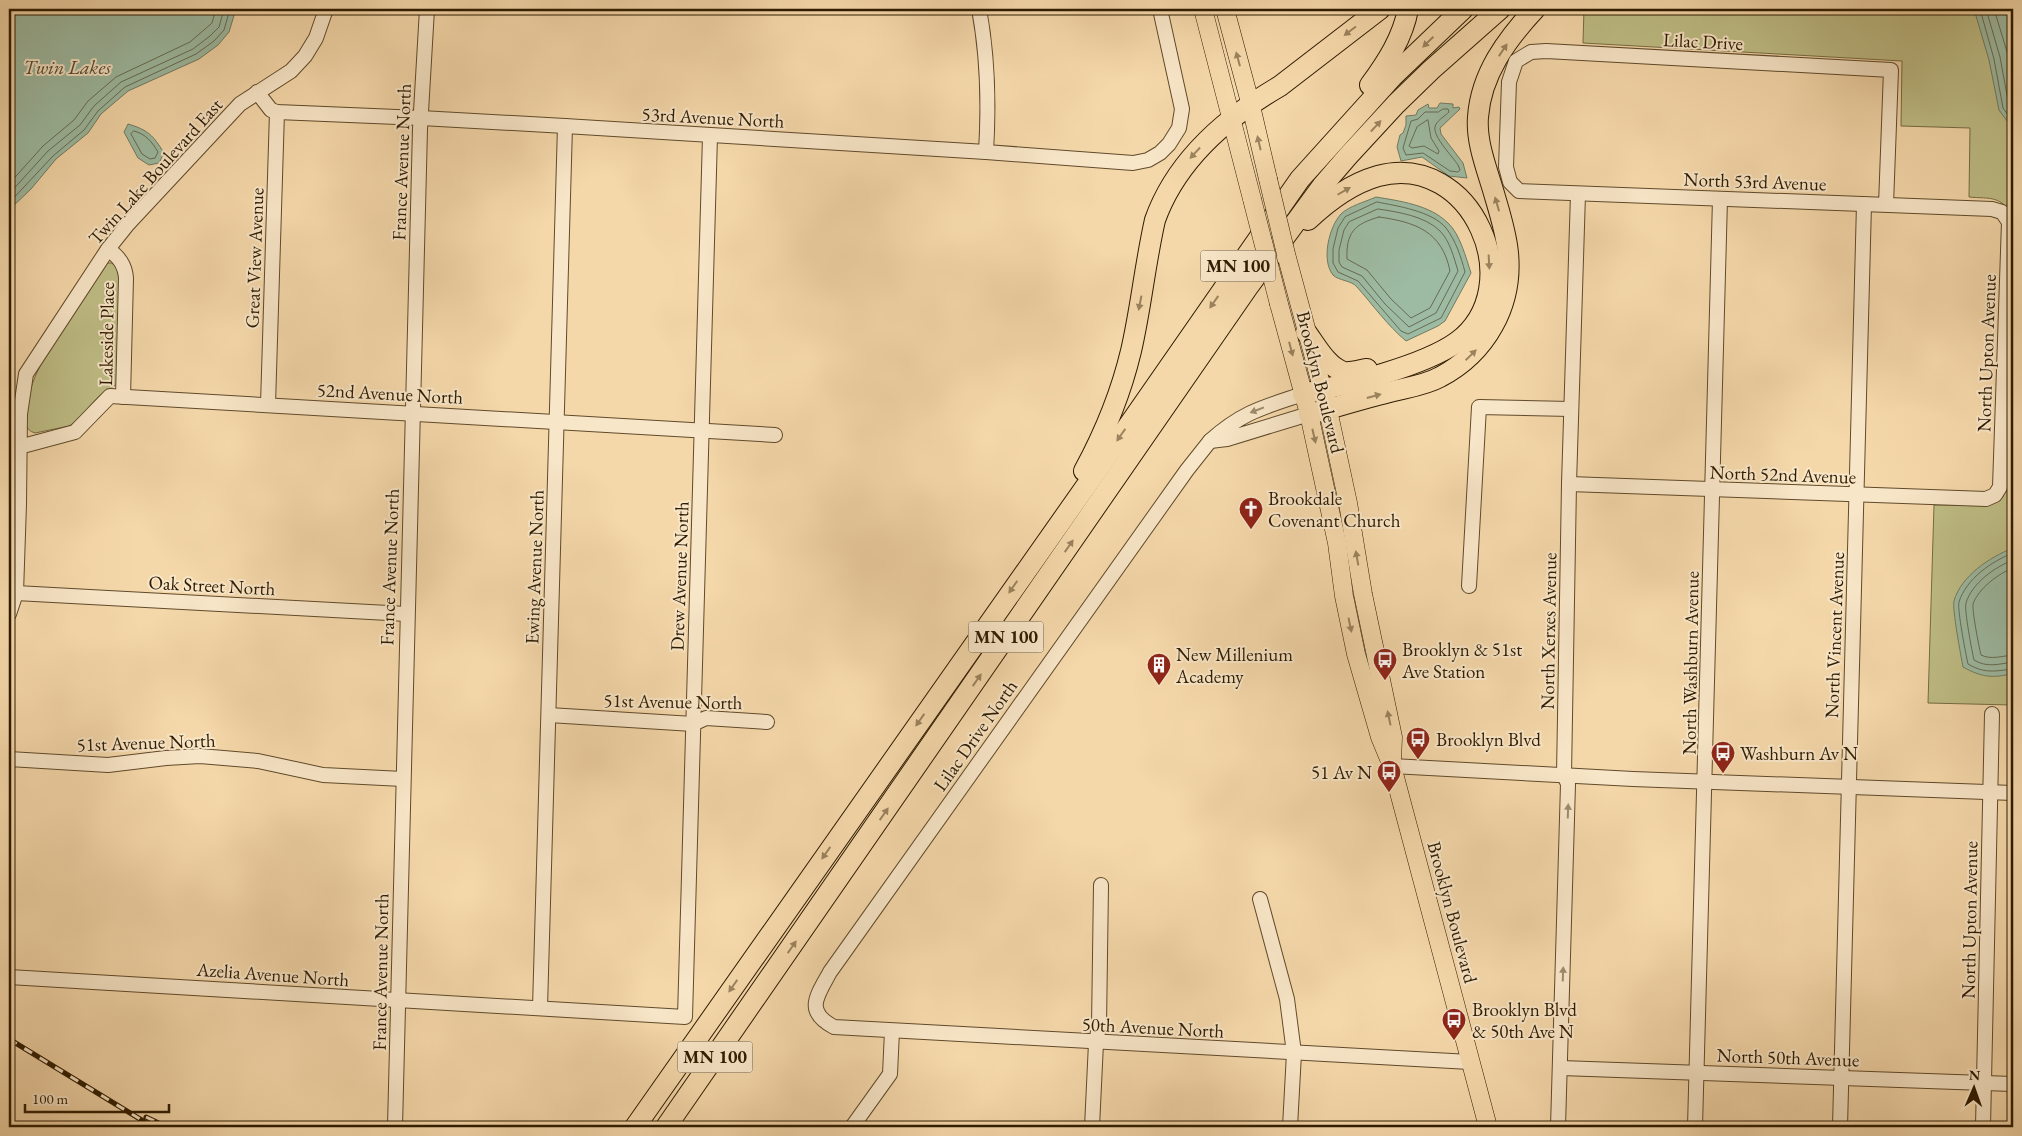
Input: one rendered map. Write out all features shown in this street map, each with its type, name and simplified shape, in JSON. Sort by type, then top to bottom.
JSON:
[{"type":"highway","points":[[1041,547],[1095,449],[1122,384],[1131,350],[1151,237],[1160,208],[1186,163],[1231,120],[1380,9]]},
{"type":"highway","points":[[1300,179],[1387,62],[1400,34],[1408,9]]},
{"type":"highway","name":"MN 100","points":[[635,1127],[1300,179],[1393,76],[1463,9]]},
{"type":"highway","name":"MN 100","points":[[666,1127],[1248,287],[1323,185],[1396,104],[1500,9]]},
{"type":"highway","points":[[1318,412],[1438,378],[1462,364],[1476,351],[1496,322],[1504,298],[1508,271],[1508,252],[1504,229],[1480,146],[1479,106],[1484,85],[1499,55],[1535,9]]},
{"type":"highway","points":[[1248,287],[1305,222],[1341,193],[1378,176],[1400,174],[1426,178],[1454,194],[1468,206],[1483,233],[1489,256],[1489,278],[1487,295],[1480,314],[1467,333],[1442,351],[1401,367],[1313,392]]},
{"type":"highway","points":[[1306,332],[1328,361],[1344,372],[1357,371],[1442,351]]},
{"type":"highway","points":[[683,1127],[764,988]]},
{"type":"highway","points":[[619,1127],[642,1098],[672,1074]]},
{"type":"main road","name":"Brooklyn Boulevard","points":[[1203,9],[1279,304],[1313,392],[1318,412],[1344,596],[1356,654],[1380,737],[1392,766],[1488,1127]]},
{"type":"main road","name":"Brooklyn Boulevard","points":[[1225,9],[1251,106],[1306,332],[1313,392]]},
{"type":"street","name":"Twin Lake Boulevard East","points":[[9,614],[16,593],[20,414],[26,374],[108,249],[128,224],[240,104],[291,71],[305,56],[316,38],[326,9]]},
{"type":"street","name":"France Avenue North","points":[[395,1127],[407,614],[421,118],[426,9]]},
{"type":"street","points":[[979,9],[985,41],[988,84],[986,152]]},
{"type":"street","name":"53rd Avenue North","points":[[277,112],[565,126],[986,152],[1125,163],[1148,160],[1160,153],[1169,144],[1178,128],[1182,109],[1160,9]]},
{"type":"street","name":"Lilac Drive","points":[[1510,182],[1506,167],[1509,82],[1516,61],[1531,52],[1546,51],[1891,70],[1886,205]]},
{"type":"street","points":[[257,92],[271,110],[277,112]]},
{"type":"street","name":"Great View Avenue","points":[[268,405],[277,112]]},
{"type":"street","name":"Ewing Avenue North","points":[[540,1008],[565,126]]},
{"type":"street","name":"Drew Avenue North","points":[[684,1017],[710,136]]},
{"type":"street","name":"North 53rd Avenue","points":[[1510,182],[1519,191],[1992,209],[2002,212]]},
{"type":"street","name":"North Xerxes Avenue","points":[[1558,1127],[1568,784],[1564,775],[1569,484],[1578,194]]},
{"type":"street","name":"North Washburn Avenue","points":[[1696,1127],[1720,199]]},
{"type":"street","name":"North Vincent Avenue","points":[[1840,1127],[1864,204]]},
{"type":"street","name":"North Upton Avenue","points":[[1995,495],[2000,487],[2008,232],[2008,222],[2002,212]]},
{"type":"street","name":"Lakeside Place","points":[[108,249],[125,267],[124,397]]},
{"type":"street","name":"Lilac Drive North","points":[[834,1027],[822,1021],[816,1012],[814,1000],[830,972],[1176,486],[1210,441],[1227,426],[1251,412],[1313,392]]},
{"type":"street","name":"52nd Avenue North","points":[[19,447],[74,432],[110,396],[402,414],[413,412],[775,435]]},
{"type":"street","points":[[1469,586],[1479,407],[1571,409]]},
{"type":"street","points":[[1210,441],[1227,439],[1318,412]]},
{"type":"street","name":"North 52nd Avenue","points":[[1569,484],[1857,496],[1986,499],[1995,495]]},
{"type":"street","name":"Oak Street North","points":[[16,593],[407,614]]},
{"type":"street","name":"North Upton Avenue","points":[[1983,1127],[1992,714]]},
{"type":"street","name":"51st Avenue North","points":[[549,715],[693,724],[706,718],[767,722]]},
{"type":"street","name":"51st Avenue North","points":[[9,759],[108,765],[200,756],[258,761],[323,775],[403,779]]},
{"type":"street","points":[[1392,766],[1564,775],[2013,793]]},
{"type":"street","points":[[1092,1127],[1096,1043],[1099,1026],[1102,885]]},
{"type":"street","points":[[1260,900],[1287,999],[1294,1053],[1290,1127]]},
{"type":"street","name":"Azelia Avenue North","points":[[9,977],[684,1017]]},
{"type":"street","name":"50th Avenue North","points":[[834,1027],[1096,1043],[1470,1062]]},
{"type":"street","points":[[852,1127],[890,1074],[892,1031]]},
{"type":"street","name":"North 50th Avenue","points":[[1561,1068],[2013,1084]]},
{"type":"shaded area","points":[[1584,9],[2013,9],[2013,217],[2009,210],[2000,202],[1989,198],[1969,197],[1970,128],[1901,126],[1902,61],[1583,43]]},
{"type":"shaded area","points":[[2013,217],[2013,705],[1928,703],[1934,505],[1988,505],[2003,497],[2006,478]]},
{"type":"shaded area","points":[[107,263],[113,263],[118,269],[120,276],[117,384],[99,396],[69,426],[32,432],[27,426],[26,415],[30,390],[35,378],[52,346]]},
{"type":"water","name":"Twin Lakes","points":[[9,9],[236,9],[229,32],[218,45],[199,59],[128,91],[101,114],[88,133],[56,159],[31,189],[9,210]]},
{"type":"water","points":[[1974,9],[2013,9],[2013,129],[1999,110],[1989,60]]},
{"type":"water","points":[[1440,103],[1453,104],[1453,108],[1459,107],[1460,109],[1440,128],[1441,134],[1463,163],[1467,178],[1449,176],[1422,157],[1401,161],[1397,147],[1400,135],[1403,133],[1406,125],[1406,116],[1416,115],[1418,110],[1428,104],[1429,108],[1437,108]]},
{"type":"water","points":[[128,124],[145,131],[157,142],[164,153],[159,163],[149,165],[138,158],[124,132]]},
{"type":"water","points":[[1376,197],[1424,208],[1441,217],[1456,233],[1471,273],[1445,321],[1406,341],[1386,322],[1354,285],[1333,275],[1329,269],[1328,244],[1337,220],[1344,211]]},
{"type":"water","points":[[2013,548],[2013,673],[2000,676],[1982,675],[1963,667],[1955,622],[1954,601],[1963,583],[1977,568]]},
{"type":"railway","points":[[9,1039],[153,1127]]},
{"type":"railway","points":[[146,1117],[167,1127]]},
{"type":"place","name":"Brookdale Covenant Church","points":[[1251,530]]},
{"type":"place","name":"Brooklyn & 51st Ave Station","points":[[1385,681]]},
{"type":"place","name":"New Millenium Academy","points":[[1159,686]]},
{"type":"place","name":"Brooklyn Blvd","points":[[1418,760]]},
{"type":"place","name":"Washburn Av N","points":[[1723,774]]},
{"type":"place","name":"51 Av N","points":[[1389,793]]},
{"type":"place","name":"Brooklyn Blvd & 50th Ave N","points":[[1454,1041]]}]
